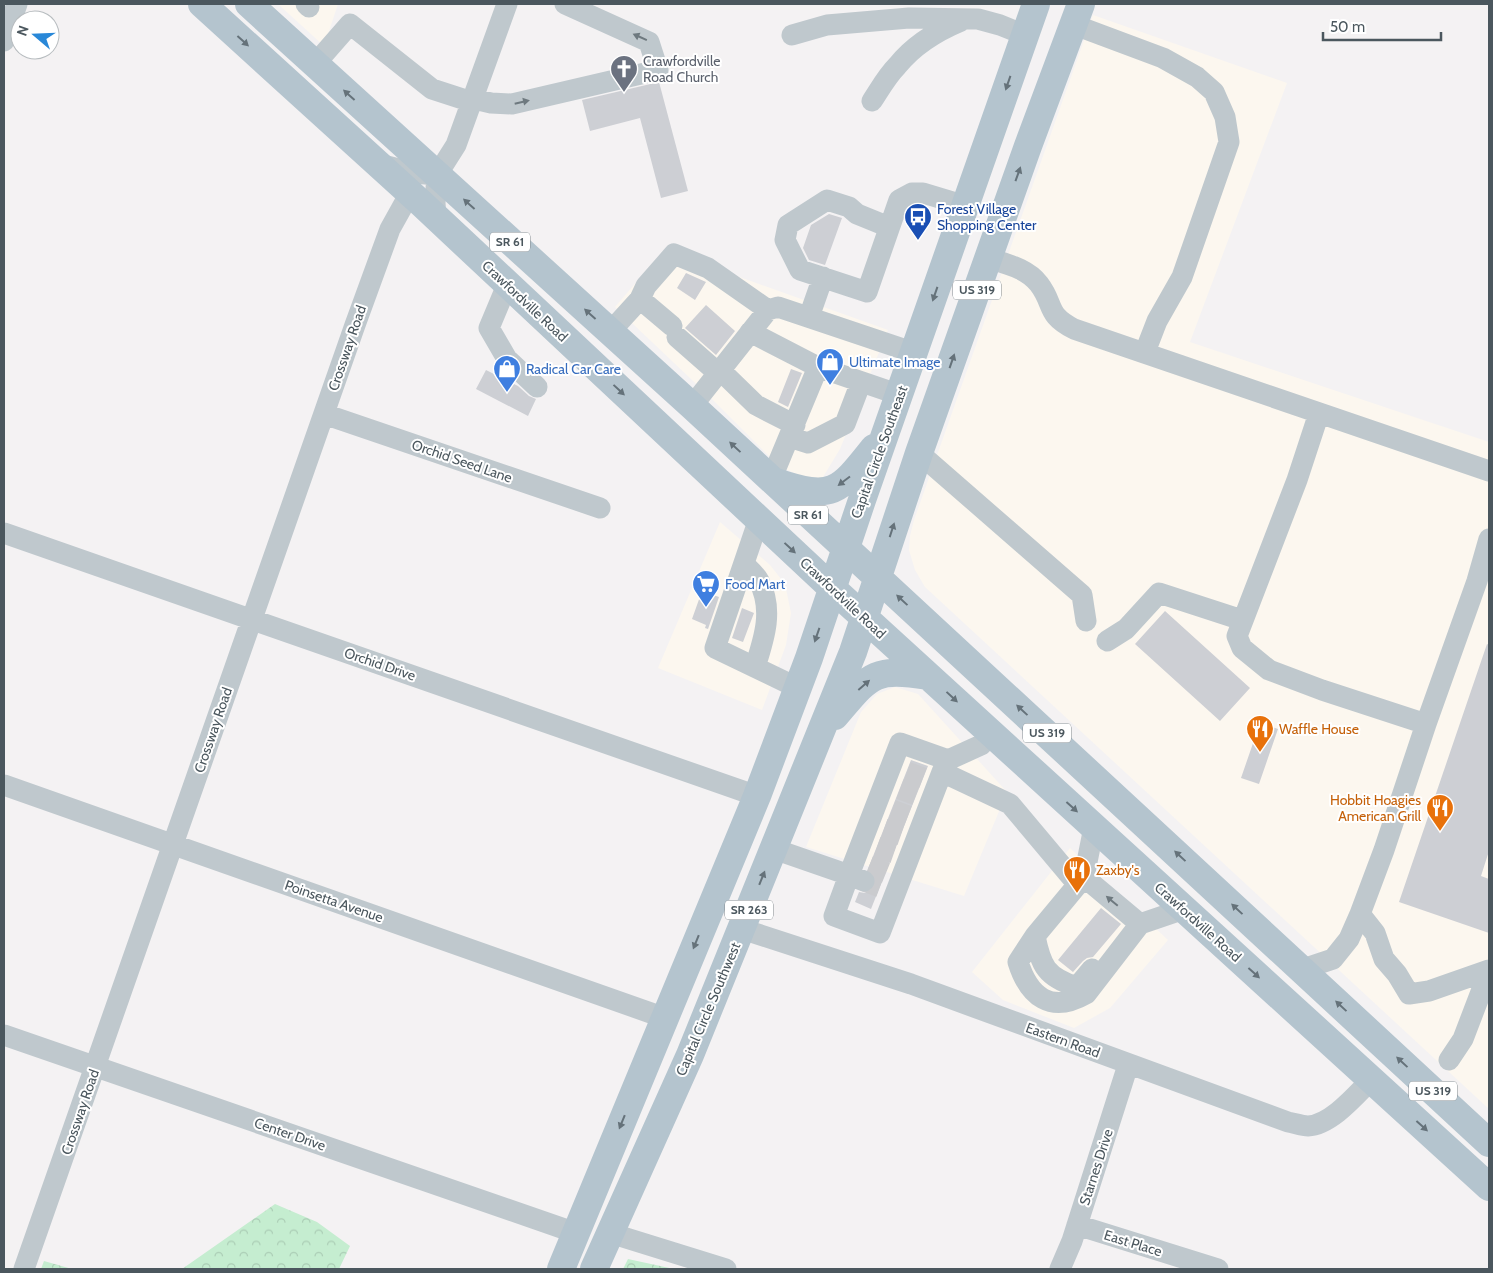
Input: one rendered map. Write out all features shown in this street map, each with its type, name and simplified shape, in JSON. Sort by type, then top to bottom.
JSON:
[{"type":"main road","name":"Capital Circle Southeast","points":[[833,589],[1036,4]]},
{"type":"main road","points":[[205,6],[244,16],[262,8]]},
{"type":"main road","name":"Crawfordville Road","points":[[205,6],[508,284],[864,618],[1489,1187]]},
{"type":"main road","name":"SR 61","points":[[262,8],[315,64],[692,406],[877,577]]},
{"type":"main road","name":"US 319","points":[[1072,11],[1028,146],[877,577],[1489,1142]]},
{"type":"main road","points":[[1025,35],[1036,58],[1039,74],[1024,121],[1028,146]]},
{"type":"main road","points":[[771,480],[809,492],[831,489],[848,480],[887,431]]},
{"type":"main road","name":"Capital Circle Southwest","points":[[594,1269],[690,1055],[742,929],[850,660],[877,577]]},
{"type":"main road","name":"SR 263","points":[[561,1269],[757,796],[833,589]]},
{"type":"main road","points":[[820,734],[861,686],[873,677],[895,672],[928,676]]},
{"type":"main road","points":[[1308,1022],[1349,1035],[1377,1039],[1375,1062],[1379,1086]]},
{"type":"street","points":[[4,41],[17,4]]},
{"type":"street","points":[[436,218],[437,175],[456,144],[507,4]]},
{"type":"street","points":[[315,64],[350,24],[432,89],[491,103],[512,104],[658,70],[649,42],[565,4]]},
{"type":"street","points":[[1072,11],[1197,77],[1214,92],[1225,117],[1229,142],[1223,160],[1182,277],[1157,321],[1145,352]]},
{"type":"street","points":[[792,35],[826,25],[909,18],[978,19],[1025,35]]},
{"type":"street","points":[[872,101],[897,65],[917,46],[944,28],[965,19]]},
{"type":"street","points":[[377,164],[401,170],[437,175]]},
{"type":"street","name":"Crossway Road","points":[[24,1269],[390,228],[410,193]]},
{"type":"street","points":[[889,227],[857,214],[850,207],[827,200],[788,225],[785,240],[800,270],[867,292],[899,200],[912,193],[923,193],[966,206]]},
{"type":"street","points":[[610,332],[640,299],[646,286],[674,254],[708,268],[768,310]]},
{"type":"street","points":[[988,258],[1027,272],[1039,284],[1051,311],[1060,322],[1074,329],[1489,471]]},
{"type":"street","points":[[809,317],[823,277]]},
{"type":"street","points":[[508,284],[489,328],[507,359],[537,388]]},
{"type":"street","points":[[640,299],[756,406],[808,443],[845,424],[861,382]]},
{"type":"street","points":[[692,406],[768,310],[778,307],[915,353]]},
{"type":"street","points":[[750,332],[818,367],[900,395]]},
{"type":"street","points":[[771,480],[818,367]]},
{"type":"street","points":[[1319,413],[1287,506],[1237,636],[1242,648],[1269,670],[1322,690],[1426,724]]},
{"type":"street","name":"Orchid Seed Lane","points":[[324,414],[600,508]]},
{"type":"street","points":[[919,453],[1082,595],[1086,621]]},
{"type":"street","points":[[759,519],[715,648],[798,688]]},
{"type":"street","name":"Orchid Drive","points":[[4,533],[757,796]]},
{"type":"street","points":[[1303,969],[1333,959],[1349,939],[1360,914],[1477,581],[1489,539]]},
{"type":"street","points":[[744,564],[759,580],[767,603],[766,632],[755,667]]},
{"type":"street","points":[[1107,641],[1126,629],[1159,593],[1242,620]]},
{"type":"street","points":[[875,877],[893,831],[918,780],[981,745],[992,734]]},
{"type":"street","points":[[875,877],[893,831],[918,780]]},
{"type":"street","points":[[918,780],[1010,804],[1081,881],[1136,921]]},
{"type":"street","name":"Poinsetta Avenue","points":[[4,785],[665,1018]]},
{"type":"street","points":[[1094,827],[1081,881],[1035,936],[1018,962],[1023,980],[1036,996],[1060,1002],[1073,1001],[1086,994],[1136,921]]},
{"type":"street","points":[[774,849],[875,877]]},
{"type":"street","points":[[1035,936],[1040,959],[1045,968],[1064,982],[1077,987],[1136,921],[1184,909]]},
{"type":"street","points":[[1360,914],[1375,934],[1384,958],[1397,974],[1409,994],[1428,991],[1489,970]]},
{"type":"street","name":"Eastern Road","points":[[742,929],[911,984],[1288,1122],[1307,1126],[1322,1123],[1347,1104],[1379,1086]]},
{"type":"street","points":[[1449,1060],[1463,1038],[1489,970]]},
{"type":"street","name":"Center Drive","points":[[4,1035],[576,1233]]},
{"type":"street","name":"Starnes Drive","points":[[1060,1269],[1077,1225],[1128,1065]]},
{"type":"street","name":"East Place","points":[[1077,1225],[1218,1269]]},
{"type":"street","points":[[610,1233],[726,1269]]},
{"type":"shaded area","points":[[278,4],[338,4],[324,46]]},
{"type":"shaded area","points":[[1093,15],[1287,83],[1190,342],[1489,442],[1489,1109],[925,587],[915,570],[909,550],[914,520]]},
{"type":"shaded area","points":[[664,250],[888,330],[840,449],[820,482],[816,483],[779,466],[615,307]]},
{"type":"shaded area","points":[[720,522],[770,565],[785,584],[791,613],[786,645],[762,710],[658,668]]},
{"type":"shaded area","points":[[895,687],[918,694],[1007,792],[964,896],[806,847],[861,712],[877,694]]},
{"type":"shaded area","name":"Zaxby's","points":[[1070,848],[1168,940],[1110,1008],[1074,1028],[1003,1000],[972,972]]},
{"type":"green space","points":[[275,1204],[317,1222],[350,1246],[339,1269],[182,1269]]},
{"type":"green space","points":[[628,1259],[674,1269],[623,1269]]},
{"type":"green space","points":[[44,1261],[72,1269],[41,1269]]},
{"type":"building","points":[[659,82],[688,191],[661,198],[640,118],[590,131],[582,100]]},
{"type":"building","points":[[829,214],[842,218],[825,265],[809,260],[803,248],[811,225]]},
{"type":"building","points":[[686,273],[706,282],[695,300],[677,288]]},
{"type":"building","points":[[706,305],[735,331],[716,355],[685,328]]},
{"type":"building","points":[[791,369],[802,373],[788,407],[778,402]]},
{"type":"building","name":"Radical Car Care","points":[[486,370],[518,386],[529,396],[536,399],[528,416],[476,389]]},
{"type":"building","name":"Food Mart","points":[[702,591],[719,597],[708,629],[705,628],[706,625],[692,619]]},
{"type":"building","points":[[742,608],[754,613],[743,642],[732,638]]},
{"type":"building","points":[[1165,611],[1250,688],[1220,721],[1135,644]]},
{"type":"building","points":[[1487,644],[1489,645],[1489,851],[1481,876],[1489,879],[1489,933],[1399,902]]},
{"type":"building","name":"Waffle House","points":[[1260,723],[1278,729],[1259,784],[1241,778]]},
{"type":"building","points":[[911,760],[928,766],[871,909],[855,902],[859,892],[871,891],[876,885],[874,874],[868,869]]},
{"type":"building","points":[[1101,908],[1121,924],[1093,957],[1083,961],[1073,972],[1058,960]]},
{"type":"tunnel","points":[[907,772],[923,778]]},
{"type":"tunnel","points":[[900,789],[916,795]]},
{"type":"tunnel","points":[[892,810],[908,816]]},
{"type":"tunnel","points":[[884,829],[901,835]]},
{"type":"tunnel","points":[[877,847],[894,853]]},
{"type":"tunnel","points":[[869,866],[886,873]]},
{"type":"tunnel","points":[[864,881],[880,887]]},
{"type":"place","name":"Crawfordville Road Church","points":[[624,93]]},
{"type":"place","name":"Forest Village Shopping Center","points":[[918,241]]},
{"type":"place","name":"Ultimate Image","points":[[830,386]]},
{"type":"place","name":"Radical Car Care","points":[[507,393]]},
{"type":"place","name":"Food Mart","points":[[706,608]]},
{"type":"place","name":"Waffle House","points":[[1260,753]]},
{"type":"place","name":"Hobbit Hoagies American Grill","points":[[1440,832]]},
{"type":"place","name":"Zaxby's","points":[[1077,894]]}]
